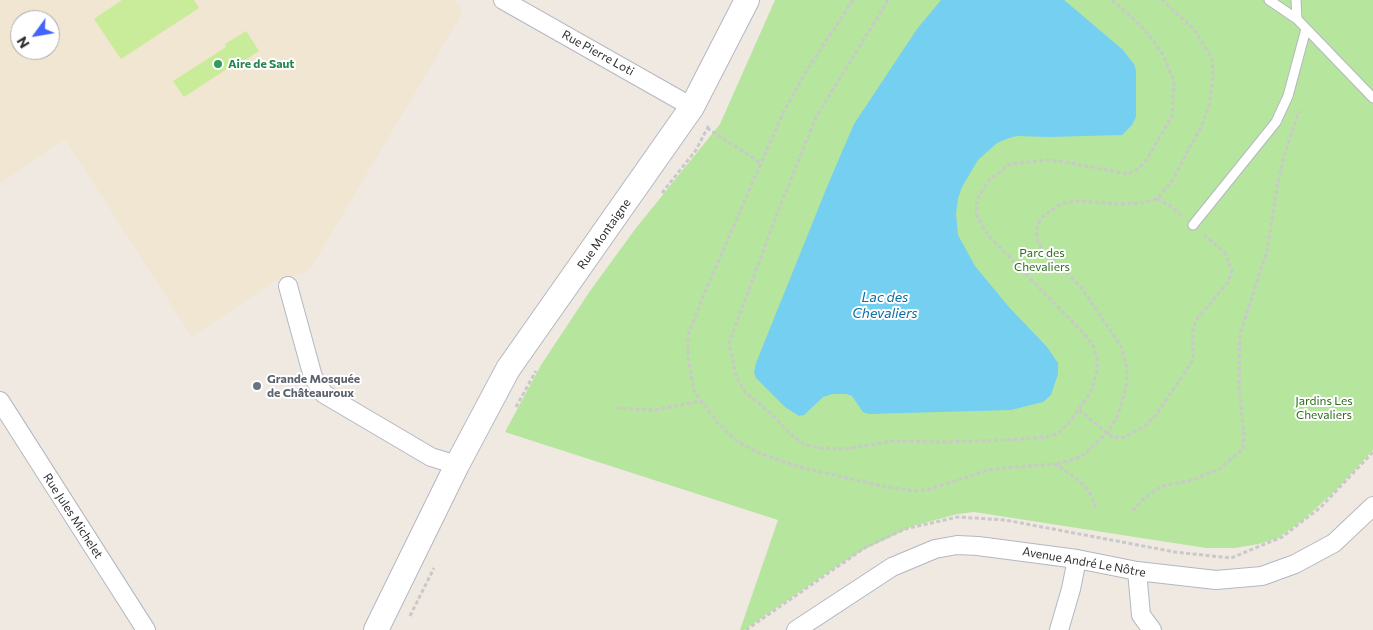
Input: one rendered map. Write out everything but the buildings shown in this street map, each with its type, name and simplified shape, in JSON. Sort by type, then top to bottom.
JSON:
[{"type":"street","name":"Rue Pierre Loti","points":[[503,0],[697,114]]},
{"type":"street","name":"Rue Montaigne","points":[[377,629],[457,466],[508,369],[697,114],[746,0]]},
{"type":"street","points":[[288,286],[313,377],[324,394],[431,456],[457,466]]},
{"type":"street","name":"Rue Jules Michelet","points":[[0,401],[146,630]]},
{"type":"street","name":"Avenue André Le Nôtre","points":[[796,630],[892,567],[936,549],[957,545],[978,546],[1077,559],[1137,572],[1216,580],[1262,576],[1295,564],[1334,543],[1373,506]]},
{"type":"street","points":[[1059,630],[1071,589],[1077,559]]},
{"type":"street","points":[[1137,572],[1141,615],[1152,630]]},
{"type":"lane","points":[[1269,0],[1297,19],[1373,98]]},
{"type":"lane","points":[[1296,0],[1297,19]]},
{"type":"lane","points":[[1193,225],[1276,122],[1288,96],[1306,29]]},
{"type":"path","points":[[853,0],[802,79],[783,113],[761,163],[688,335],[690,371],[694,390],[701,401],[726,432],[746,447],[800,467],[887,487],[921,491],[992,469],[1064,463],[1081,457],[1107,433],[1117,417],[1127,382],[1126,364],[1121,346],[1081,287],[1043,251],[1036,237],[1041,218],[1062,203],[1080,201],[1118,204],[1142,203],[1157,199],[1172,181],[1201,127],[1209,106],[1213,78],[1212,58],[1202,39],[1194,29],[1162,0]]},
{"type":"path","points":[[888,0],[816,117],[729,342],[736,376],[745,392],[768,411],[794,437],[804,444],[818,448],[845,449],[892,440],[961,441],[1047,437],[1057,434],[1079,410],[1092,389],[1095,380],[1097,359],[1094,348],[1088,338],[988,234],[977,216],[976,207],[977,199],[989,180],[1010,164],[1047,160],[1127,174],[1137,170],[1145,162],[1172,116],[1174,81],[1164,56],[1150,36],[1112,0]]},
{"type":"path","points":[[1133,510],[1144,498],[1162,486],[1193,480],[1219,469],[1243,449],[1244,435],[1239,386],[1240,334],[1267,251],[1280,172],[1299,114],[1299,107]]},
{"type":"path","points":[[697,114],[708,128]]},
{"type":"path","points":[[697,114],[708,128],[761,163]]},
{"type":"path","points":[[661,194],[696,150],[708,128]]},
{"type":"path","points":[[1079,410],[1112,437],[1123,438],[1144,426],[1156,415],[1193,360],[1193,328],[1197,319],[1228,282],[1232,271],[1225,253],[1170,205],[1157,199]]},
{"type":"path","points":[[514,409],[533,378],[539,362]]},
{"type":"path","points":[[616,408],[655,410],[701,401]]},
{"type":"path","points":[[1054,464],[1078,480],[1089,491],[1096,507]]},
{"type":"path","points":[[406,623],[436,564]]},
{"type":"shaded area","points":[[0,0],[455,0],[463,12],[309,271],[273,282],[192,337],[65,139],[0,183]]},
{"type":"green space","points":[[122,0],[194,0],[199,8],[121,59],[94,19]]},
{"type":"green space","name":"Parc des Chevaliers","points":[[775,0],[1373,0],[1373,450],[1336,490],[1303,520],[1278,538],[1259,544],[1235,548],[1206,548],[974,512],[958,514],[913,526],[863,550],[744,630],[740,630],[778,520],[505,432],[541,365],[590,291],[636,228],[720,124]]},
{"type":"green space","name":"Aire de Saut","points":[[246,31],[259,51],[238,65],[236,63],[184,97],[173,81],[226,47],[225,44]]},
{"type":"water","name":"Lac des Chevaliers","points":[[941,0],[1064,0],[1122,49],[1134,64],[1136,70],[1136,117],[1132,125],[1122,135],[1017,136],[1009,138],[997,143],[978,160],[962,187],[958,198],[956,214],[958,235],[975,266],[1008,306],[1047,347],[1058,363],[1058,374],[1051,395],[1043,402],[1011,410],[869,414],[863,412],[852,396],[832,394],[823,397],[804,415],[799,416],[785,407],[756,378],[754,372],[756,363],[854,124],[917,29]]},
{"type":"place","name":"Aire de Saut","points":[[218,64]]},
{"type":"place","name":"Grande Mosquée de Châteauroux","points":[[257,386]]},
{"type":"park label","name":"Jardins Les Chevaliers","points":[[1324,408]]}]
